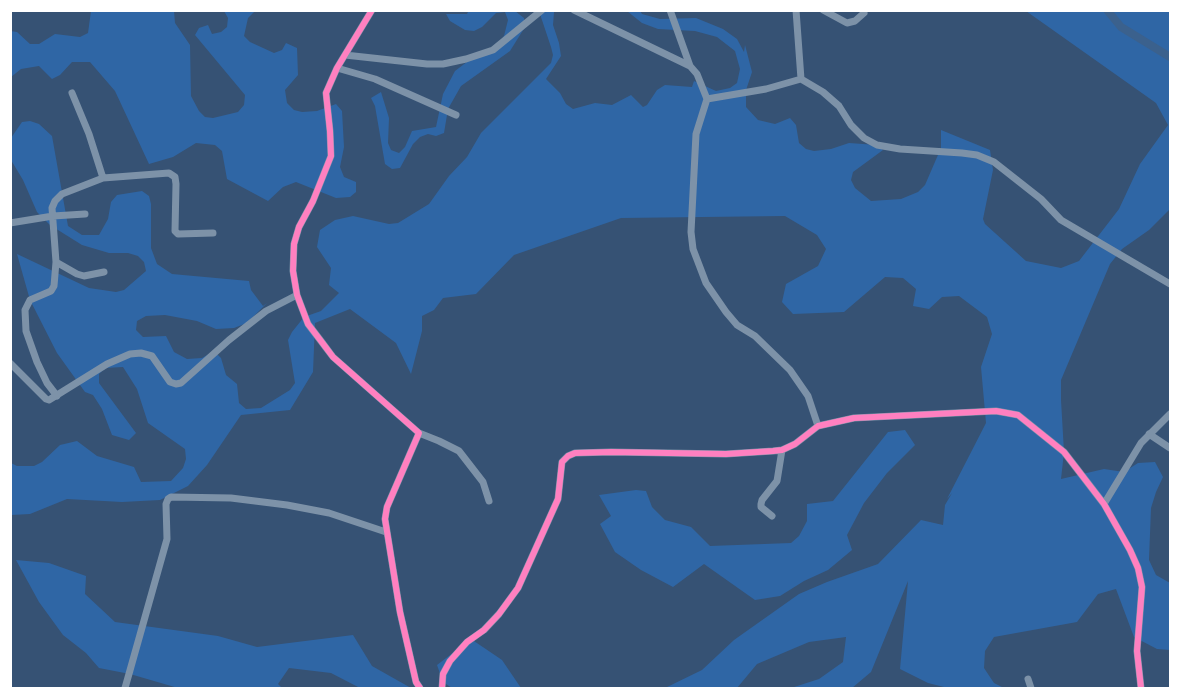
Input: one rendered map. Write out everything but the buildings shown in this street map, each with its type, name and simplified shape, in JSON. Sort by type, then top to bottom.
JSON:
[{"type":"street","points":[[372,10],[337,68],[326,93],[331,156],[313,201],[299,227],[294,244],[293,271],[297,295],[308,324],[333,357],[418,433],[459,452],[483,482],[489,501]]},
{"type":"street","points":[[345,56],[427,64],[443,64],[466,59],[493,50],[543,10]]},
{"type":"street","points":[[574,10],[690,66]]},
{"type":"street","points":[[670,10],[690,66],[697,74],[707,99],[696,134],[691,232],[693,249],[706,283],[726,312],[737,325],[754,336],[790,369],[800,382],[813,406],[818,426]]},
{"type":"street","points":[[796,10],[801,79]]},
{"type":"street","points":[[823,10],[848,23],[855,21],[864,13]]},
{"type":"street","points":[[337,68],[383,82],[456,115]]},
{"type":"street","points":[[707,99],[766,89],[801,79],[823,92],[839,106],[851,125],[864,138],[877,145],[937,153],[977,155],[994,162],[1041,199],[1061,220],[1170,284]]},
{"type":"street","points":[[72,93],[89,134],[103,178]]},
{"type":"street","points":[[57,396],[47,383],[34,354],[26,331],[25,310],[30,300],[51,291],[54,286],[56,261],[52,208],[55,201],[62,194],[103,178],[169,172],[173,174],[176,184],[175,231],[178,234],[213,232]]},
{"type":"street","points":[[10,223],[53,216],[85,214]]},
{"type":"street","points":[[56,261],[84,276],[104,272]]},
{"type":"street","points":[[10,363],[46,399],[50,400],[107,364],[130,354],[141,353],[152,356],[170,382],[181,383],[266,311],[297,295]]},
{"type":"street","points":[[442,688],[443,674],[450,661],[467,642],[484,630],[499,614],[518,588],[558,499],[562,462],[568,456],[575,453],[726,454],[782,450],[795,444],[818,426],[854,418],[978,411],[1008,412],[1018,415],[1064,452],[1104,504],[1130,550],[1138,568],[1142,587],[1137,651],[1141,688]]},
{"type":"street","points":[[1104,504],[1141,443],[1170,414]]},
{"type":"street","points":[[418,433],[387,507],[386,532],[399,612],[416,682],[420,688]]},
{"type":"street","points":[[1149,434],[1170,448]]},
{"type":"street","points":[[772,516],[761,507],[761,504],[777,481],[782,450]]},
{"type":"street","points":[[125,688],[167,539],[166,504],[171,497],[231,498],[287,505],[329,513],[386,532]]},
{"type":"street","points":[[1028,679],[1031,688]]},
{"type":"shaded area","points":[[469,10],[515,11],[524,18],[525,27],[510,51],[461,86],[448,109],[444,133],[420,137],[413,144],[400,168],[392,169],[385,164],[375,106],[371,98],[381,92],[389,118],[388,143],[391,150],[399,153],[405,147],[412,131],[436,127],[443,94],[455,71],[472,58],[493,50],[504,36],[508,20],[505,12],[496,13],[482,27],[474,31],[465,30],[450,21],[446,14],[467,14]]},
{"type":"shaded area","points":[[91,11],[174,11],[175,23],[190,45],[191,96],[205,117],[213,118],[238,112],[244,105],[245,95],[195,35],[199,28],[208,25],[212,34],[221,32],[227,27],[228,18],[224,11],[255,11],[248,18],[244,36],[250,42],[274,53],[282,50],[286,43],[297,48],[298,75],[285,90],[287,103],[294,110],[302,112],[317,111],[336,104],[342,111],[344,147],[340,167],[344,177],[356,182],[356,192],[350,197],[336,198],[296,182],[283,187],[268,201],[227,179],[222,151],[215,145],[196,143],[173,157],[149,164],[115,91],[90,62],[72,62],[60,75],[52,79],[39,66],[21,69],[11,77],[10,31],[17,32],[30,44],[39,44],[55,34],[80,37],[88,33]]},
{"type":"shaded area","points":[[539,11],[556,11],[553,25],[561,56],[546,79],[560,93],[566,104],[573,109],[595,103],[612,105],[631,95],[643,107],[647,105],[657,90],[665,85],[692,87],[694,81],[716,91],[730,88],[737,83],[740,69],[735,51],[717,37],[695,31],[658,29],[642,23],[627,11],[640,11],[642,14],[660,19],[696,18],[723,29],[737,39],[744,52],[745,45],[752,72],[746,90],[746,107],[758,120],[775,124],[790,118],[796,125],[799,143],[806,149],[814,151],[831,149],[849,143],[877,145],[883,150],[853,172],[851,180],[855,188],[871,201],[901,199],[918,192],[925,185],[941,148],[941,130],[990,150],[993,170],[983,219],[985,224],[1026,261],[1061,268],[1079,261],[1119,209],[1140,164],[1168,125],[1156,103],[1026,11],[1170,11],[1170,209],[1149,230],[1122,249],[1110,264],[1061,380],[1064,452],[1061,479],[1104,469],[1124,472],[1138,463],[1155,462],[1163,477],[1151,508],[1149,560],[1156,575],[1170,583],[1170,650],[1157,649],[1134,637],[1116,589],[1098,594],[1077,622],[994,637],[985,651],[984,668],[994,683],[1004,688],[948,688],[928,683],[900,669],[908,581],[871,672],[852,688],[791,688],[819,679],[843,662],[846,637],[809,642],[757,664],[737,688],[665,688],[702,670],[734,640],[799,594],[878,564],[921,520],[943,525],[945,505],[952,493],[947,499],[986,423],[981,367],[992,334],[987,317],[959,296],[942,297],[929,309],[913,306],[916,289],[903,278],[885,277],[844,312],[793,314],[782,302],[786,284],[818,266],[826,249],[817,235],[785,216],[621,218],[514,255],[476,294],[443,298],[434,310],[422,316],[422,331],[411,374],[396,343],[350,309],[315,323],[313,372],[290,410],[241,415],[207,465],[188,486],[160,500],[122,502],[67,499],[30,514],[11,515],[11,463],[17,466],[34,466],[42,462],[60,445],[77,441],[97,456],[134,467],[141,482],[171,481],[183,468],[186,459],[185,449],[148,423],[137,389],[123,367],[105,368],[99,374],[99,383],[136,433],[129,440],[112,435],[102,409],[93,395],[85,392],[57,353],[30,300],[17,254],[89,288],[116,292],[124,290],[146,271],[144,262],[138,256],[128,253],[109,253],[82,245],[50,225],[37,212],[11,160],[11,138],[22,122],[30,121],[39,124],[52,136],[68,226],[82,235],[99,235],[108,219],[111,202],[117,195],[142,191],[149,196],[151,204],[151,248],[157,264],[172,274],[249,281],[251,290],[263,306],[267,303],[247,323],[234,328],[216,329],[197,321],[165,315],[146,316],[137,321],[136,330],[143,337],[166,336],[174,352],[187,359],[202,358],[214,351],[221,358],[226,375],[237,384],[239,403],[246,409],[261,408],[290,390],[295,383],[288,340],[292,332],[304,317],[321,311],[339,293],[329,285],[331,268],[317,247],[320,230],[335,220],[353,216],[389,224],[398,223],[429,204],[449,176],[467,157],[481,133],[551,63],[553,55]]},
{"type":"shaded area","points":[[905,430],[915,445],[887,473],[864,503],[847,535],[852,550],[828,570],[780,596],[755,600],[704,564],[673,587],[641,570],[615,552],[600,524],[611,516],[599,495],[636,490],[646,491],[652,507],[665,520],[691,527],[710,546],[791,543],[799,536],[807,521],[807,504],[833,501],[888,432]]},
{"type":"shaded area","points":[[16,560],[49,563],[86,576],[85,594],[115,622],[218,636],[257,647],[353,635],[372,666],[411,688],[360,688],[331,673],[289,668],[278,684],[282,688],[178,688],[99,668],[86,653],[63,635],[39,602]]},
{"type":"shaded area","points":[[471,639],[502,660],[521,688],[452,688],[443,682],[437,665]]},
{"type":"waterway","points":[[1107,10],[1121,27],[1170,57]]},
{"type":"cycle path","points":[[372,10],[337,68],[326,93],[331,156],[313,201],[299,227],[294,244],[293,271],[297,295],[308,324],[333,357],[419,433],[387,507],[385,519],[400,612],[416,682],[420,688]]},
{"type":"cycle path","points":[[442,688],[443,674],[450,661],[467,642],[484,630],[499,614],[518,588],[558,499],[562,462],[568,456],[575,453],[611,452],[726,454],[773,451],[795,444],[818,426],[854,418],[996,411],[1018,415],[1064,452],[1104,504],[1130,550],[1138,568],[1142,587],[1137,651],[1141,688]]}]
